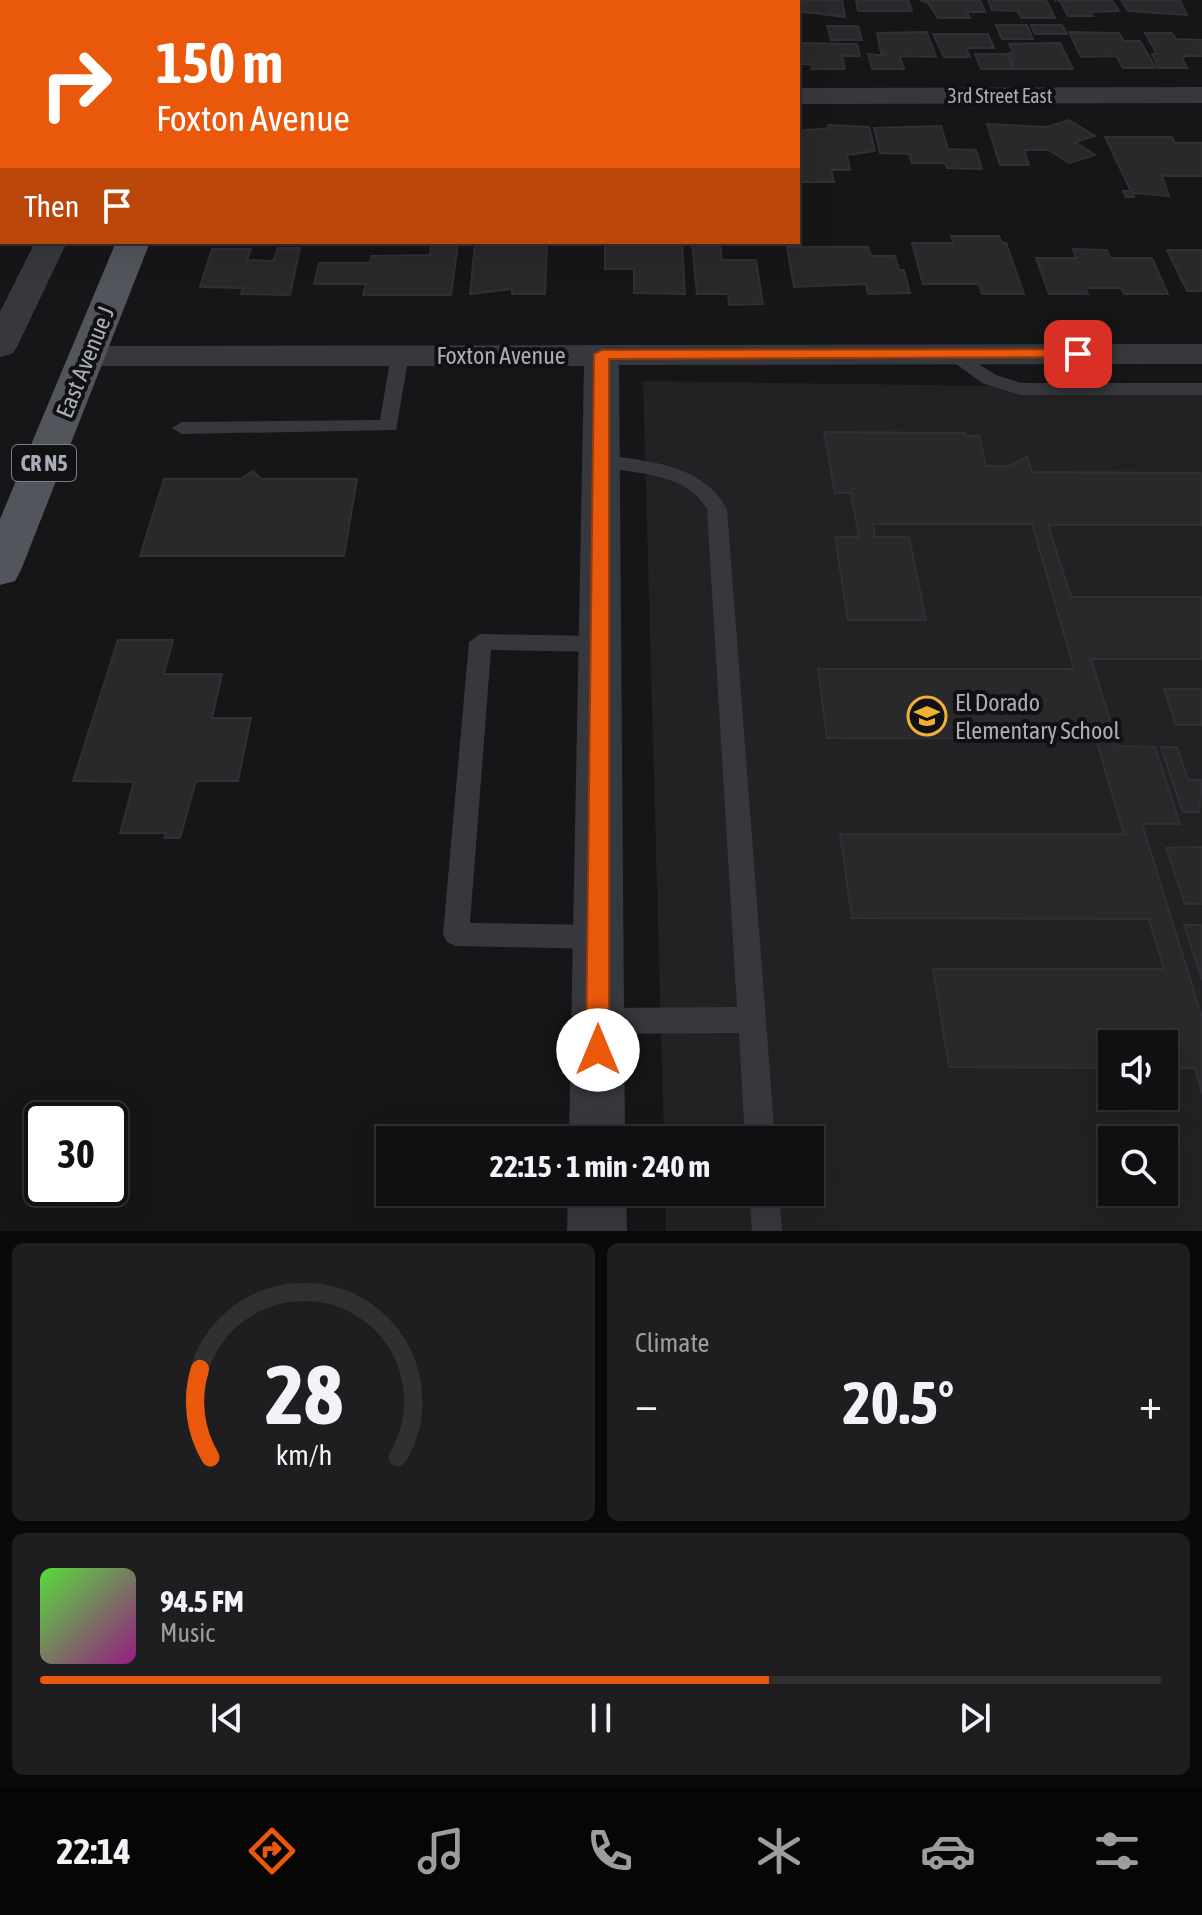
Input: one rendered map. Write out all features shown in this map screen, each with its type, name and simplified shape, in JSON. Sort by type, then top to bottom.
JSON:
[{"type":"main road","name":"East Avenue J","points":[[0,570],[132,244]]},
{"type":"street","name":"3rd Street East","points":[[800,96],[1202,95]]},
{"type":"street","points":[[0,347],[50,244]]},
{"type":"street","points":[[597,1126],[602,354]]},
{"type":"street","name":"Foxton Avenue","points":[[89,356],[1202,354]]},
{"type":"street","points":[[597,1206],[597,1231]]},
{"type":"lane","points":[[954,354],[989,379],[1020,389],[1202,389]]},
{"type":"lane","points":[[182,428],[389,426],[400,355]]},
{"type":"lane","points":[[601,460],[676,475],[707,492],[717,509],[759,1126]]},
{"type":"lane","points":[[599,937],[456,934],[480,642],[600,644]]},
{"type":"lane","points":[[598,1021],[752,1020]]},
{"type":"lane","points":[[765,1206],[767,1231]]},
{"type":"shaded area","name":"El Dorado Elementary School","points":[[643,381],[1202,389],[1202,1231],[666,1231],[665,1206],[824,1206],[824,1126],[664,1126]]},
{"type":"building","points":[[800,0],[842,0],[845,17],[800,11]]},
{"type":"building","points":[[856,0],[908,0],[912,11],[858,11]]},
{"type":"building","points":[[920,0],[980,0],[985,12],[967,12],[970,18],[938,18],[928,3]]},
{"type":"building","points":[[988,0],[1046,0],[1055,18],[1021,18],[1018,11],[992,10]]},
{"type":"building","points":[[1054,0],[1112,0],[1119,11],[1090,12],[1093,16],[1068,16],[1060,1]]},
{"type":"building","points":[[1121,0],[1180,0],[1187,15],[1128,11]]},
{"type":"building","points":[[996,25],[1027,25],[1033,39],[1002,39]]},
{"type":"building","points":[[1031,25],[1062,25],[1067,34],[1035,34]]},
{"type":"building","points":[[827,26],[858,26],[862,40],[831,40]]},
{"type":"building","points":[[927,32],[936,57],[900,56],[904,69],[872,69],[868,54],[889,56],[881,53],[877,33]]},
{"type":"building","points":[[1069,32],[1119,33],[1124,41],[1140,41],[1156,68],[1123,68],[1116,56],[1081,57]]},
{"type":"building","points":[[1145,33],[1172,33],[1176,39],[1202,40],[1202,56],[1182,58],[1187,68],[1159,68],[1152,54],[1157,54]]},
{"type":"building","points":[[933,34],[988,34],[994,48],[966,48],[970,57],[944,57]]},
{"type":"building","points":[[800,43],[857,44],[860,56],[842,56],[845,69],[812,69],[811,64],[800,64]]},
{"type":"building","points":[[1060,43],[1073,69],[1015,69],[1009,53],[1013,53],[1009,44]]},
{"type":"building","points":[[975,54],[1007,54],[1013,69],[981,69]]},
{"type":"building","points":[[1069,120],[1095,136],[1075,142],[1095,155],[1069,163],[1049,150],[1024,150],[1029,165],[1000,165],[987,124],[1047,127]]},
{"type":"building","points":[[828,125],[869,127],[875,151],[847,155],[850,170],[831,170],[834,182],[800,182],[800,131],[829,128]]},
{"type":"building","points":[[941,126],[948,149],[976,150],[982,169],[947,168],[945,163],[912,163],[909,154],[880,153],[874,128]]},
{"type":"building","points":[[1105,137],[1172,137],[1175,143],[1202,143],[1202,176],[1162,176],[1169,196],[1133,193],[1134,197],[1126,197],[1123,191],[1131,191]]},
{"type":"building","points":[[951,236],[999,236],[1002,243],[1006,243],[1024,294],[982,294],[979,284],[923,284],[912,243],[953,243]]},
{"type":"building","points":[[431,244],[458,244],[451,295],[363,295],[366,284],[314,284],[319,263],[370,263],[371,256],[430,255]]},
{"type":"building","points":[[475,244],[547,244],[545,294],[512,294],[512,289],[470,294]]},
{"type":"building","points":[[605,244],[682,244],[685,294],[634,293],[634,269],[605,269]]},
{"type":"building","points":[[692,244],[720,244],[722,260],[756,260],[763,304],[729,305],[728,294],[697,294]]},
{"type":"building","points":[[787,247],[868,247],[871,256],[895,256],[899,270],[904,270],[910,293],[868,294],[866,284],[794,287]]},
{"type":"building","points":[[278,248],[300,248],[290,295],[241,294],[243,288],[200,287],[212,249],[251,249],[247,260],[273,261]]},
{"type":"building","points":[[1073,249],[1107,250],[1110,258],[1152,258],[1168,294],[1124,294],[1121,288],[1085,288],[1088,294],[1049,294],[1036,258],[1076,258]]},
{"type":"building","points":[[1167,250],[1202,250],[1202,291],[1187,291]]},
{"type":"building","points":[[824,432],[965,433],[966,436],[979,436],[986,466],[1010,466],[1027,457],[1032,472],[1202,473],[1202,525],[1048,525],[1071,597],[1202,597],[1202,659],[1091,659],[1118,746],[1155,747],[1180,824],[1142,824],[1202,1017],[1202,1093],[1195,1068],[1178,1068],[1178,1030],[1098,1030],[1098,1068],[949,1067],[933,969],[1164,969],[1149,919],[852,918],[840,834],[1124,834],[1096,739],[827,738],[818,669],[1074,669],[1032,524],[873,524],[875,537],[909,537],[926,620],[848,620],[835,537],[859,537],[851,493],[835,493]]},
{"type":"building","points":[[253,471],[261,479],[357,479],[344,556],[140,556],[164,479],[240,479]]},
{"type":"building","points":[[118,640],[173,640],[164,674],[222,674],[212,718],[251,718],[238,781],[196,781],[180,838],[164,838],[166,833],[120,833],[134,782],[73,781]]},
{"type":"building","points":[[1164,689],[1202,689],[1202,725],[1176,725]]},
{"type":"building","points":[[1161,747],[1177,747],[1188,780],[1202,780],[1199,812],[1183,812]]},
{"type":"building","points":[[1202,847],[1202,904],[1185,904],[1166,848]]},
{"type":"building","points":[[1184,925],[1202,925],[1202,980]]},
{"type":"place","name":"El Dorado Elementary School","points":[[927,716]]},
{"type":"route","points":[[598,1050],[602,354],[1078,354]]}]
